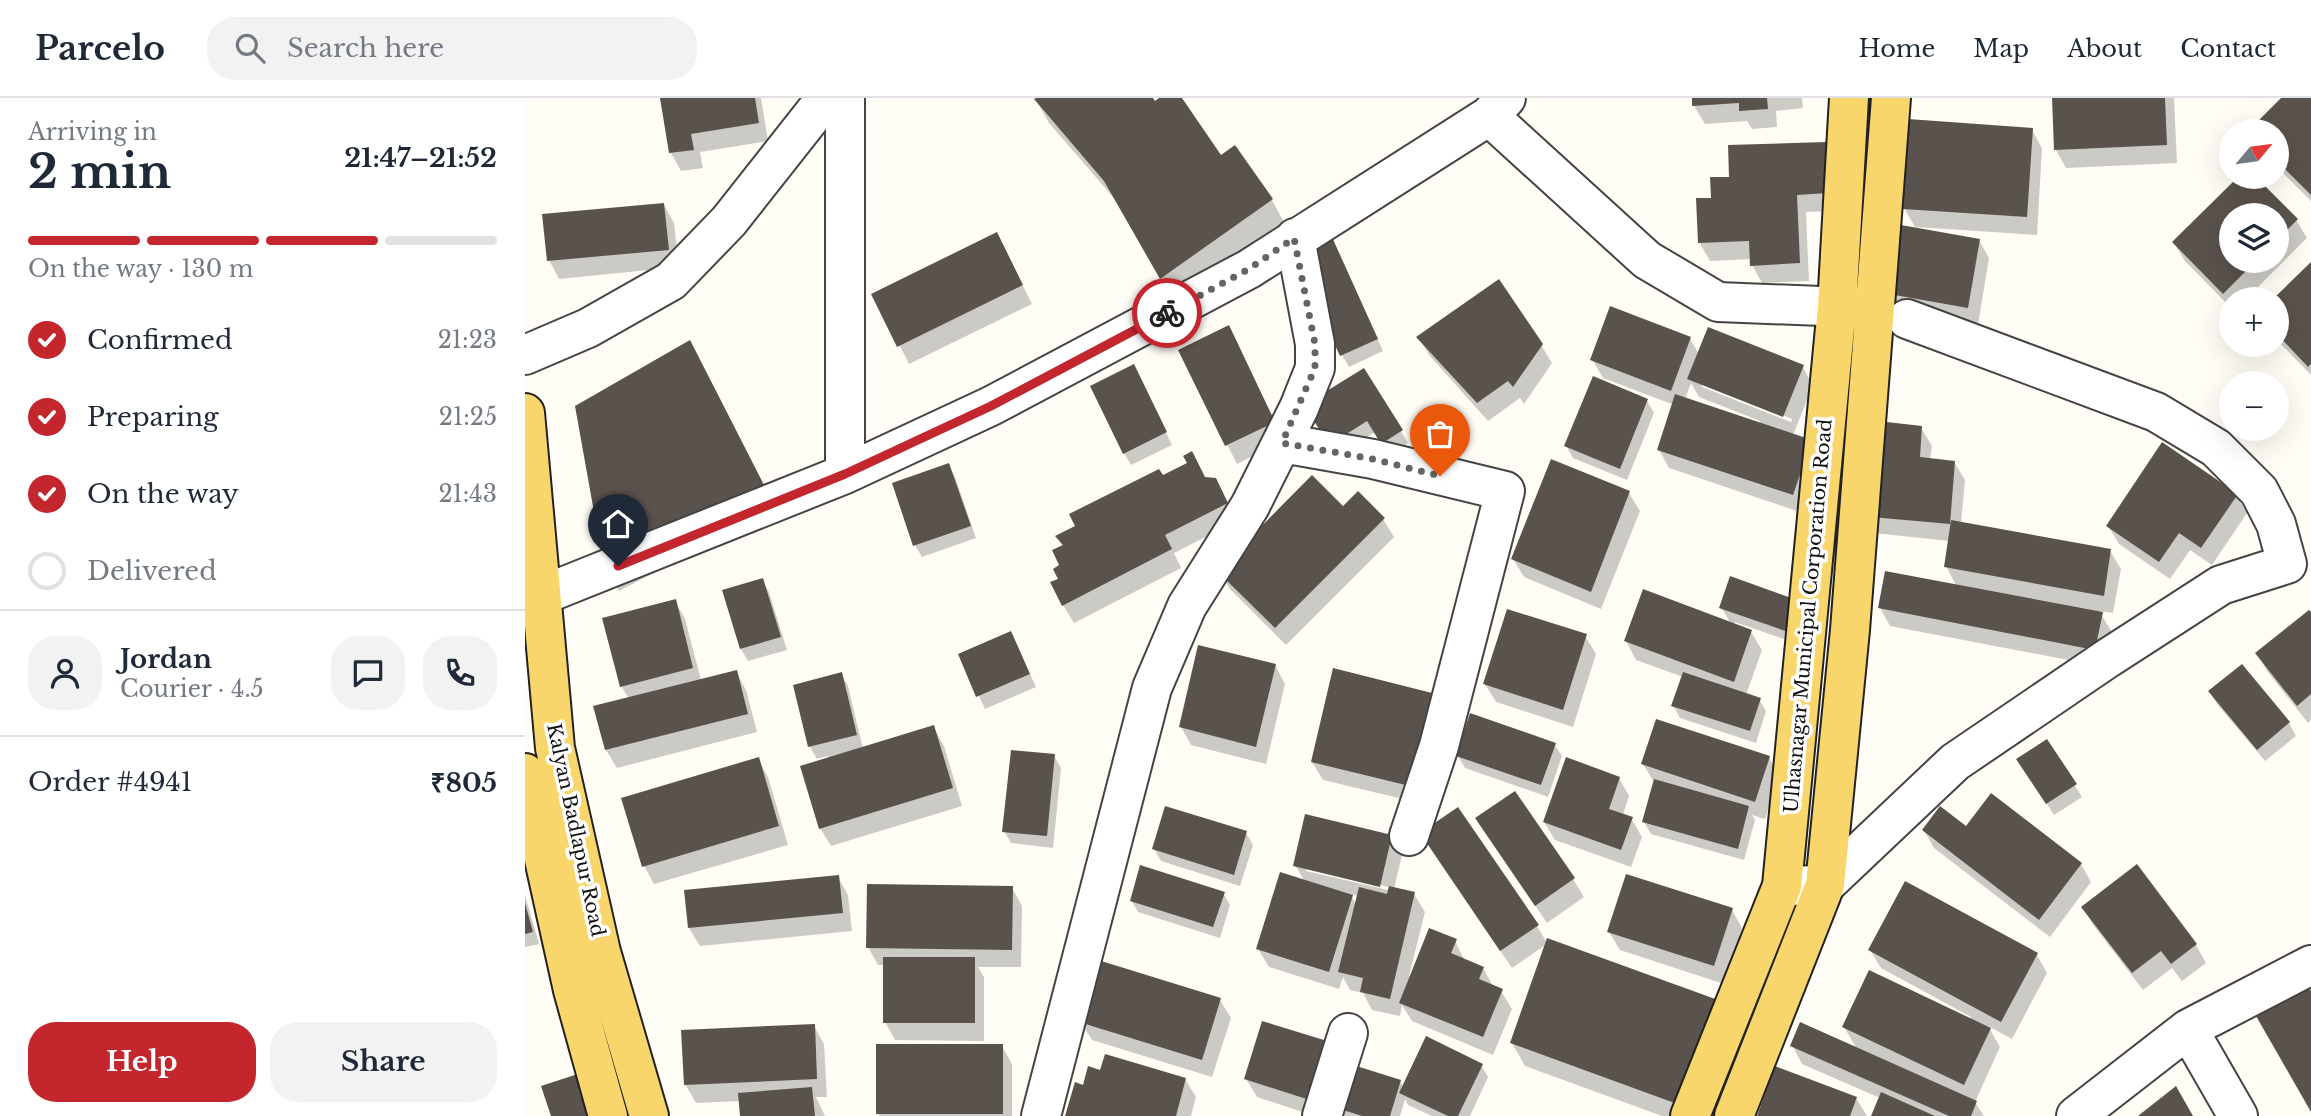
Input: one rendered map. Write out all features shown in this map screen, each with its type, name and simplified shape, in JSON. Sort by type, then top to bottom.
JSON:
[{"type":"main road","name":"Ulhasnagar Municipal Corporation Road","points":[[1690,1116],[1782,886],[1873,311],[1849,98]]},
{"type":"main road","name":"Ulhasnagar Municipal Corporation Road","points":[[1734,1116],[1825,885],[1850,630],[1891,98]]},
{"type":"main road","name":"Kalyan Badlapur Road","points":[[525,413],[533,599],[555,748],[601,951],[649,1116]]},
{"type":"main road","name":"Kalyan Badlapur Road","points":[[525,773],[573,990],[608,1116]]},
{"type":"street","points":[[525,355],[588,328],[671,281],[729,221],[826,98]]},
{"type":"street","points":[[845,98],[845,474]]},
{"type":"street","points":[[533,599],[845,474],[991,406],[1249,269],[1497,107],[1647,260],[1718,302],[1873,311],[1990,350],[2156,412],[2216,448],[2259,491],[2299,567],[2221,585],[2108,657],[1955,762],[1825,885],[1782,886]]},
{"type":"street","points":[[1041,1116],[1152,688],[1188,606],[1250,506],[1282,443],[1315,368],[1315,344],[1294,238]]},
{"type":"street","points":[[1282,443],[1373,459],[1505,491],[1439,746],[1409,836]]},
{"type":"street","points":[[2076,1116],[2188,1029],[2311,965]]},
{"type":"street","points":[[2188,1029],[2238,1116]]},
{"type":"street","points":[[1322,1116],[1348,1033]]},
{"type":"building","points":[[660,98],[755,98],[759,123],[691,134],[694,150],[669,153]]},
{"type":"building","points":[[1153,98],[1155,101],[1159,98],[1182,98],[1221,155],[1235,145],[1273,199],[1160,279],[1104,181],[1034,99]]},
{"type":"building","points":[[1692,98],[1767,98],[1768,109],[1739,111],[1739,103],[1692,106]]},
{"type":"building","points":[[2052,98],[2165,98],[2167,145],[2054,150]]},
{"type":"building","points":[[2281,98],[2311,98],[2311,195],[2289,173],[2289,119],[2260,119]]},
{"type":"building","points":[[1908,119],[2033,128],[2027,217],[1903,209]]},
{"type":"building","points":[[1826,142],[1828,193],[1797,195],[1800,263],[1750,266],[1749,241],[1698,243],[1696,198],[1711,198],[1710,177],[1729,177],[1728,145]]},
{"type":"building","points":[[2226,189],[2268,189],[2282,203],[2219,203],[2219,273],[2244,273],[2230,287],[2219,287],[2219,290],[2172,242]]},
{"type":"building","points":[[664,203],[669,250],[547,261],[542,214]]},
{"type":"building","points":[[2289,210],[2298,219],[2289,228]]},
{"type":"building","points":[[1901,225],[1980,239],[1968,308],[1889,294]]},
{"type":"building","points":[[1327,226],[1378,339],[1340,356],[1307,284],[1311,235]]},
{"type":"building","points":[[997,232],[1023,285],[897,347],[871,294]]},
{"type":"building","points":[[2311,262],[2311,364],[2308,367],[2289,347],[2289,287],[2285,287]]},
{"type":"building","points":[[1499,279],[1543,344],[1513,387],[1508,381],[1477,403],[1416,337]]},
{"type":"building","points":[[1610,306],[1691,337],[1671,391],[1590,360]]},
{"type":"building","points":[[1229,325],[1275,422],[1225,446],[1178,350]]},
{"type":"building","points":[[1708,327],[1804,365],[1783,417],[1687,379]]},
{"type":"building","points":[[690,340],[764,485],[604,568],[575,406]]},
{"type":"building","points":[[1134,364],[1167,432],[1123,454],[1090,386]]},
{"type":"building","points":[[1364,368],[1403,430],[1381,444],[1367,421],[1329,445],[1304,405]]},
{"type":"building","points":[[1593,376],[1648,399],[1620,469],[1564,446]]},
{"type":"building","points":[[1675,394],[1812,440],[1793,495],[1657,450]]},
{"type":"building","points":[[1869,420],[1922,426],[1920,457],[1955,461],[1950,524],[1860,516]]},
{"type":"building","points":[[2162,442],[2238,494],[2201,548],[2179,533],[2159,562],[2106,526]]},
{"type":"building","points":[[1192,451],[1205,477],[1216,478],[1228,503],[1165,535],[1172,549],[1062,606],[1050,582],[1058,579],[1053,569],[1059,565],[1052,550],[1063,545],[1055,536],[1075,526],[1069,514],[1159,469],[1163,475],[1187,463],[1183,456]]},
{"type":"building","points":[[1551,459],[1630,491],[1591,592],[1511,559]]},
{"type":"building","points":[[949,463],[971,526],[913,546],[892,483]]},
{"type":"building","points":[[1312,475],[1343,506],[1358,491],[1385,518],[1275,628],[1217,571]]},
{"type":"building","points":[[1951,520],[2111,549],[2104,596],[1944,567]]},
{"type":"building","points":[[1885,571],[2103,612],[2095,650],[1878,608]]},
{"type":"building","points":[[1730,576],[1808,604],[1797,635],[1719,608]]},
{"type":"building","points":[[763,578],[781,637],[740,649],[722,590]]},
{"type":"building","points":[[1643,589],[1752,630],[1734,682],[1624,641]]},
{"type":"building","points":[[676,599],[693,668],[620,687],[602,618]]},
{"type":"building","points":[[1507,609],[1587,634],[1563,710],[1483,684]]},
{"type":"building","points":[[2309,610],[2311,694],[2297,706],[2255,653]]},
{"type":"building","points":[[1011,631],[1030,674],[976,697],[958,654]]},
{"type":"building","points":[[1198,645],[1276,664],[1256,747],[1179,727]]},
{"type":"building","points":[[2242,664],[2290,722],[2257,750],[2208,691]]},
{"type":"building","points":[[1333,668],[1436,694],[1414,787],[1311,762]]},
{"type":"building","points":[[737,670],[748,714],[605,750],[593,706]]},
{"type":"building","points":[[842,672],[857,735],[808,747],[793,685]]},
{"type":"building","points":[[1683,672],[1761,698],[1750,731],[1671,706]]},
{"type":"building","points":[[1470,713],[1556,743],[1541,785],[1456,756]]},
{"type":"building","points":[[1656,719],[1770,756],[1755,802],[1641,764]]},
{"type":"building","points":[[934,725],[953,788],[819,829],[800,766]]},
{"type":"building","points":[[2047,739],[2077,784],[2046,804],[2016,759]]},
{"type":"building","points":[[1011,750],[1055,754],[1047,836],[1002,832]]},
{"type":"building","points":[[759,757],[779,826],[642,867],[621,798]]},
{"type":"building","points":[[1566,757],[1620,777],[1609,809],[1633,817],[1621,850],[1543,822]]},
{"type":"building","points":[[1654,779],[1749,806],[1738,849],[1642,822]]},
{"type":"building","points":[[1515,791],[1575,878],[1535,906],[1475,818]]},
{"type":"building","points":[[1991,793],[2082,863],[2039,920],[1922,830],[1940,806],[1966,826]]},
{"type":"building","points":[[1165,806],[1247,831],[1234,875],[1152,849]]},
{"type":"building","points":[[1458,807],[1539,925],[1500,951],[1420,833]]},
{"type":"building","points":[[1305,814],[1392,835],[1380,887],[1293,866]]},
{"type":"building","points":[[2137,864],[2197,944],[2171,964],[2161,951],[2132,973],[2081,907]]},
{"type":"building","points":[[1140,865],[1225,892],[1213,927],[1130,901]]},
{"type":"building","points":[[1280,872],[1353,895],[1329,972],[1256,949]]},
{"type":"building","points":[[1626,874],[1733,908],[1714,966],[1607,932]]},
{"type":"building","points":[[839,875],[843,913],[688,928],[684,890]]},
{"type":"building","points":[[1905,881],[2038,953],[2001,1022],[1868,950]]},
{"type":"building","points":[[867,884],[1013,886],[1012,950],[866,948]]},
{"type":"building","points":[[1389,886],[1415,892],[1390,999],[1360,992],[1363,978],[1338,972],[1359,887],[1387,894]]},
{"type":"building","points":[[525,903],[533,932],[525,934]]},
{"type":"building","points":[[1429,928],[1457,939],[1451,953],[1484,967],[1479,979],[1503,989],[1483,1037],[1399,1003]]},
{"type":"building","points":[[1547,938],[1718,1000],[1680,1105],[1510,1043]]},
{"type":"building","points":[[883,957],[975,957],[975,1023],[883,1023]]},
{"type":"building","points":[[1098,960],[1221,998],[1202,1060],[1079,1022]]},
{"type":"building","points":[[1869,970],[1991,1028],[1964,1085],[1842,1027]]},
{"type":"building","points":[[2308,986],[2311,991],[2311,1112],[2256,1016]]},
{"type":"building","points":[[1262,1021],[1337,1044],[1319,1103],[1244,1079]]},
{"type":"building","points":[[1800,1022],[1977,1101],[1971,1116],[1949,1116],[1790,1046]]},
{"type":"building","points":[[815,1024],[817,1079],[684,1085],[681,1030]]},
{"type":"building","points":[[1426,1036],[1483,1064],[1458,1116],[1448,1116],[1399,1093]]},
{"type":"building","points":[[876,1044],[1003,1044],[1003,1114],[876,1114]]},
{"type":"building","points":[[1105,1054],[1186,1078],[1176,1116],[1065,1116],[1075,1082],[1083,1085],[1088,1066],[1100,1070]]},
{"type":"building","points":[[1350,1064],[1401,1080],[1390,1116],[1362,1116],[1337,1108]]},
{"type":"building","points":[[1775,1066],[1857,1097],[1850,1116],[1757,1116]]},
{"type":"building","points":[[584,1072],[595,1116],[551,1116],[541,1086]]},
{"type":"building","points":[[2176,1086],[2193,1116],[2138,1116]]},
{"type":"building","points":[[812,1087],[815,1116],[740,1116],[738,1093]]},
{"type":"building","points":[[1881,1092],[1935,1116],[1871,1116]]},
{"type":"way so far","points":[[1167,313],[1249,269],[1294,238],[1315,344],[1315,368],[1282,443],[1373,459],[1440,476]]},
{"type":"route","points":[[618,566],[845,474],[991,406],[1167,313]]}]
